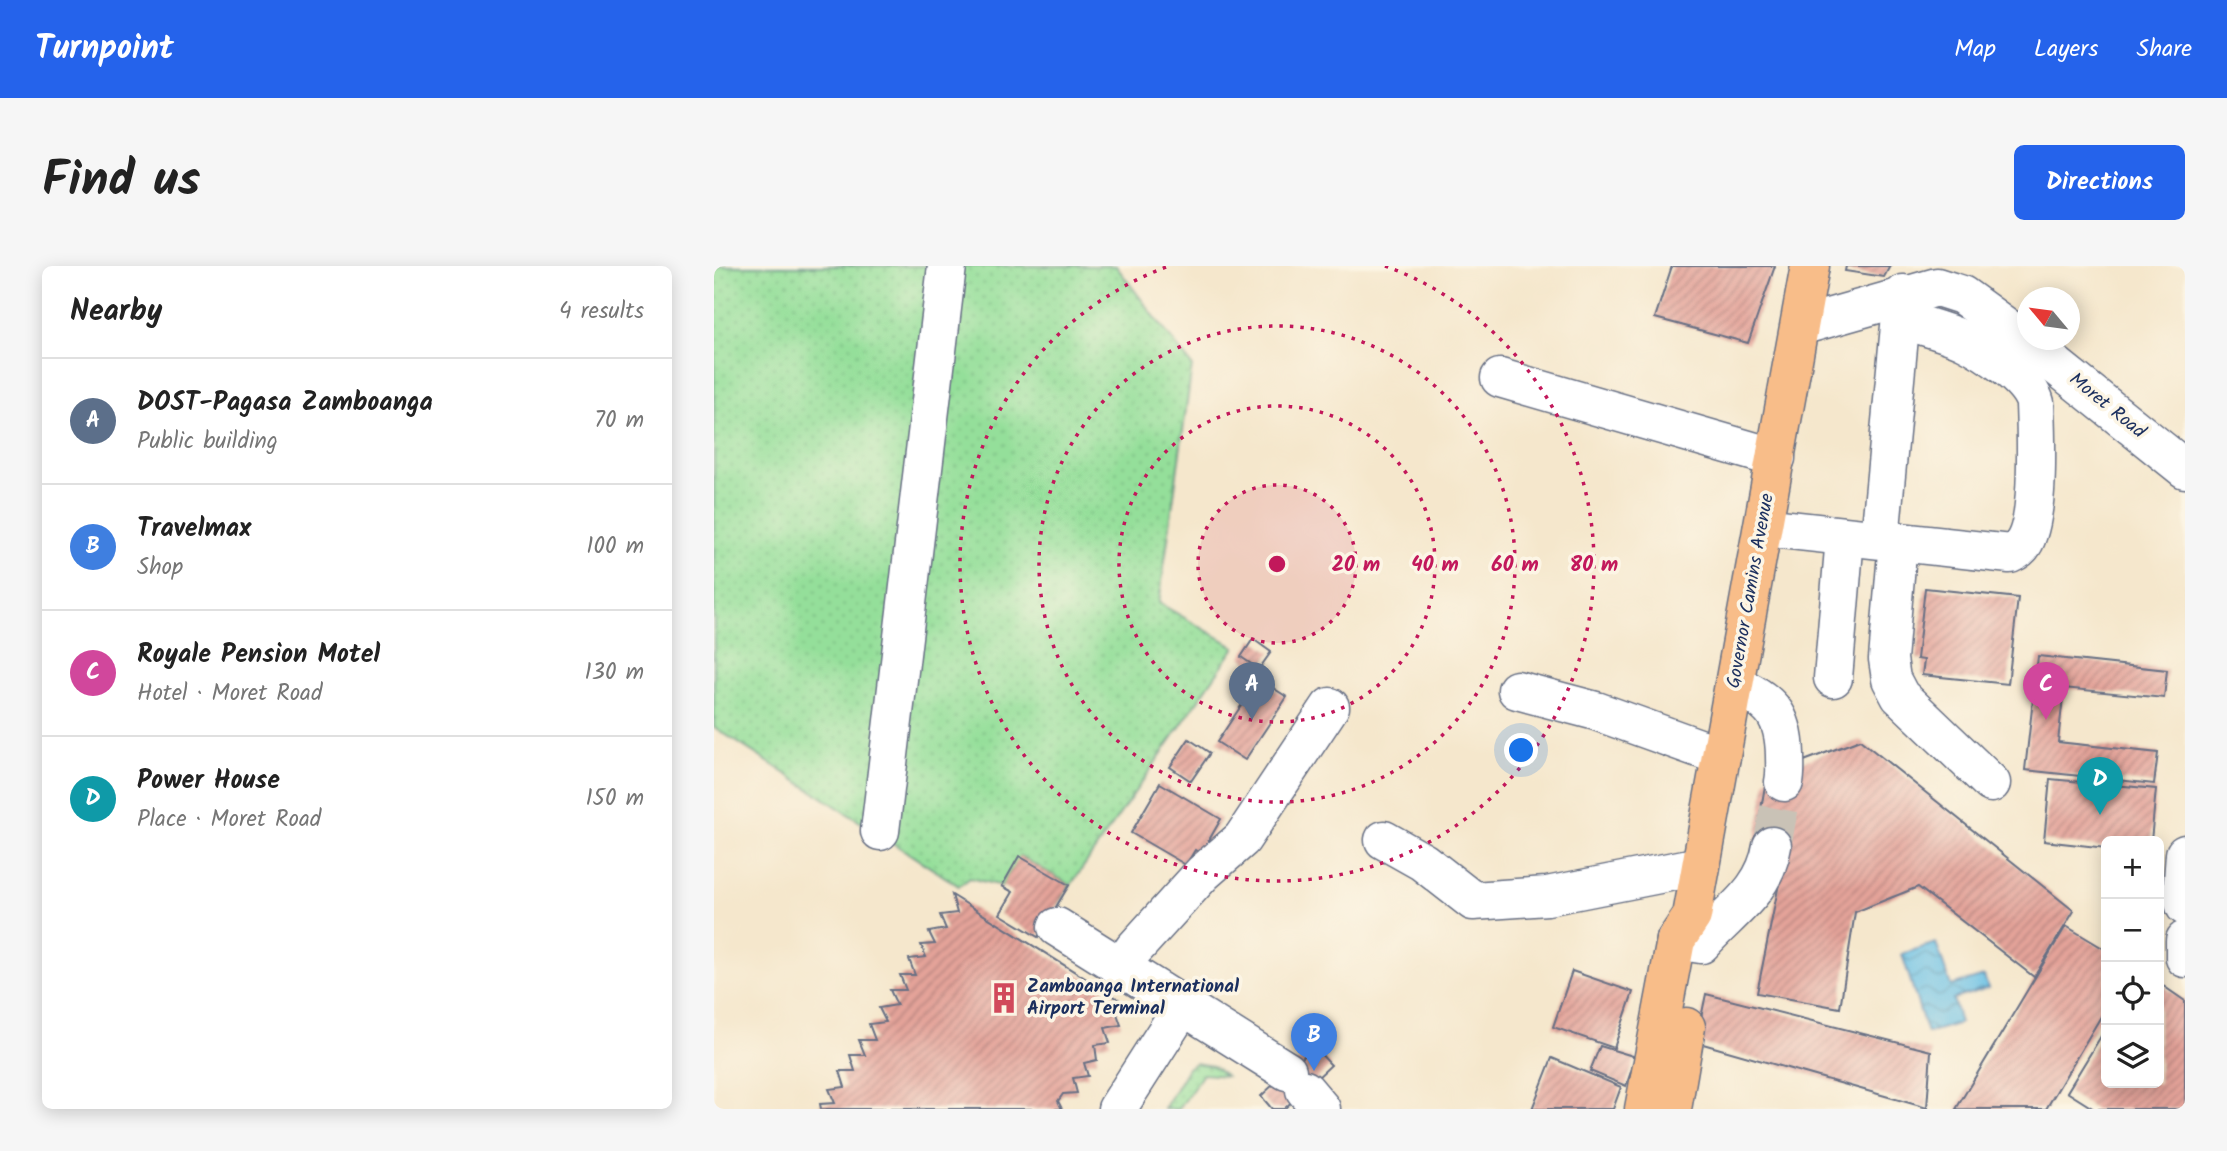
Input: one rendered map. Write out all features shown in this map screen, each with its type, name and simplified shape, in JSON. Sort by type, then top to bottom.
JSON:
[{"type":"main road","name":"Governor Camins Avenue","points":[[1672,1109],[1689,933],[1810,266]]},
{"type":"main road","name":"Governor Camins Avenue","points":[[1644,1109],[1689,933]]},
{"type":"street","points":[[880,831],[947,266]]},
{"type":"street","name":"Moret Road","points":[[1800,326],[1907,294],[1937,288],[1962,295],[2028,343],[2185,469]]},
{"type":"street","points":[[1833,678],[1874,539],[1907,294]]},
{"type":"street","points":[[1763,527],[2010,554],[2023,544],[2029,531],[2036,478],[2033,393],[2020,378],[1966,341],[1907,294]]},
{"type":"street","points":[[1500,378],[1776,458]]},
{"type":"street","points":[[1874,539],[1891,679],[1900,696],[1990,783]]},
{"type":"street","points":[[1734,684],[1767,704],[1780,720],[1784,730],[1784,782]]},
{"type":"street","points":[[1517,690],[1596,711],[1721,756]]},
{"type":"street","points":[[1121,967],[1134,948],[1203,873],[1242,839],[1330,707]]},
{"type":"street","points":[[1384,840],[1423,862],[1473,901],[1547,896],[1700,866]]},
{"type":"street","points":[[1689,933],[1721,920],[1756,888],[1772,846]]},
{"type":"street","points":[[2185,855],[2182,895],[2185,906]]},
{"type":"street","points":[[1057,927],[1182,1006],[1304,1090]]},
{"type":"street","points":[[2185,940],[2185,958]]},
{"type":"street","points":[[1117,1109],[1182,1006]]},
{"type":"green space","points":[[714,266],[1116,266],[1192,366],[1159,603],[1235,647],[1057,905],[1068,884],[1020,856],[1002,886],[970,878],[959,886],[714,727]]},
{"type":"green space","points":[[1195,1063],[1213,1066],[1226,1076],[1203,1074],[1179,1109],[1164,1109],[1188,1068]]},
{"type":"water","points":[[1936,943],[1951,986],[1984,976],[1988,988],[1953,999],[1960,1023],[1927,1033],[1902,954]]},
{"type":"building","points":[[1672,266],[1775,266],[1748,343],[1655,318]]},
{"type":"building","points":[[1846,266],[1890,266],[1884,277],[1845,271]]},
{"type":"building","points":[[1925,588],[2018,598],[2008,684],[1922,675],[1924,660],[1917,659]]},
{"type":"building","points":[[1253,639],[1271,652],[1259,669],[1241,657]]},
{"type":"building","points":[[2038,656],[2167,670],[2164,698],[2064,688],[2058,742],[2158,753],[2154,784],[2025,770]]},
{"type":"building","points":[[1259,679],[1287,697],[1245,760],[1217,742]]},
{"type":"building","points":[[1189,739],[1210,753],[1191,781],[1170,767]]},
{"type":"building","points":[[1860,740],[2074,911],[2034,977],[1918,887],[1855,912],[1840,1008],[1757,993],[1786,849],[1755,844],[1766,780],[1804,761]]},
{"type":"building","points":[[2050,779],[2156,789],[2151,836],[2101,836],[2101,847],[2044,841]]},
{"type":"building","points":[[1160,783],[1221,819],[1201,854],[1195,850],[1186,865],[1131,833]]},
{"type":"building","points":[[1019,856],[1069,885],[1038,937],[1000,914],[1013,892],[1002,886]]},
{"type":"building","name":"Zamboanga International Airport Terminal","points":[[952,895],[1131,1007],[1116,1011],[1121,1025],[1105,1028],[1110,1043],[1095,1045],[1097,1060],[1084,1063],[1088,1076],[1073,1078],[1077,1093],[1063,1094],[1058,1101],[1062,1109],[821,1109],[820,1104],[835,1103],[829,1089],[845,1087],[840,1071],[855,1071],[850,1055],[865,1055],[859,1040],[875,1040],[869,1024],[886,1022],[879,1008],[897,1005],[890,990],[906,990],[900,975],[915,975],[909,959],[926,957],[921,945],[935,944],[929,932],[946,929],[940,915],[957,913]]},
{"type":"building","points":[[2066,926],[2101,947],[2101,1016],[2046,1109],[1956,1109]]},
{"type":"building","points":[[1572,971],[1633,992],[1614,1048],[1553,1027]]},
{"type":"building","points":[[2164,986],[2185,1001],[2185,1109],[2094,1109],[2067,1092],[2101,1036],[2101,1088],[2164,1088]]},
{"type":"building","points":[[1706,994],[1931,1051],[1927,1108],[1696,1042]]},
{"type":"building","points":[[1600,1046],[1636,1057],[1626,1086],[1590,1071]]},
{"type":"building","points":[[1314,1047],[1331,1065],[1284,1109],[1272,1109],[1261,1096]]},
{"type":"building","points":[[1552,1058],[1621,1087],[1613,1109],[1532,1109]]},
{"type":"tunnel","points":[[1772,846],[1784,782]]},
{"type":"place","name":"DOST-Pagasa Zamboanga","points":[[1252,720]]},
{"type":"place","name":"Royale Pension Motel","points":[[2046,720]]},
{"type":"place","name":"Power House","points":[[2100,815]]},
{"type":"place","name":"Zamboanga International Airport Terminal","points":[[1004,998]]},
{"type":"place","name":"Travelmax","points":[[1314,1071]]}]
